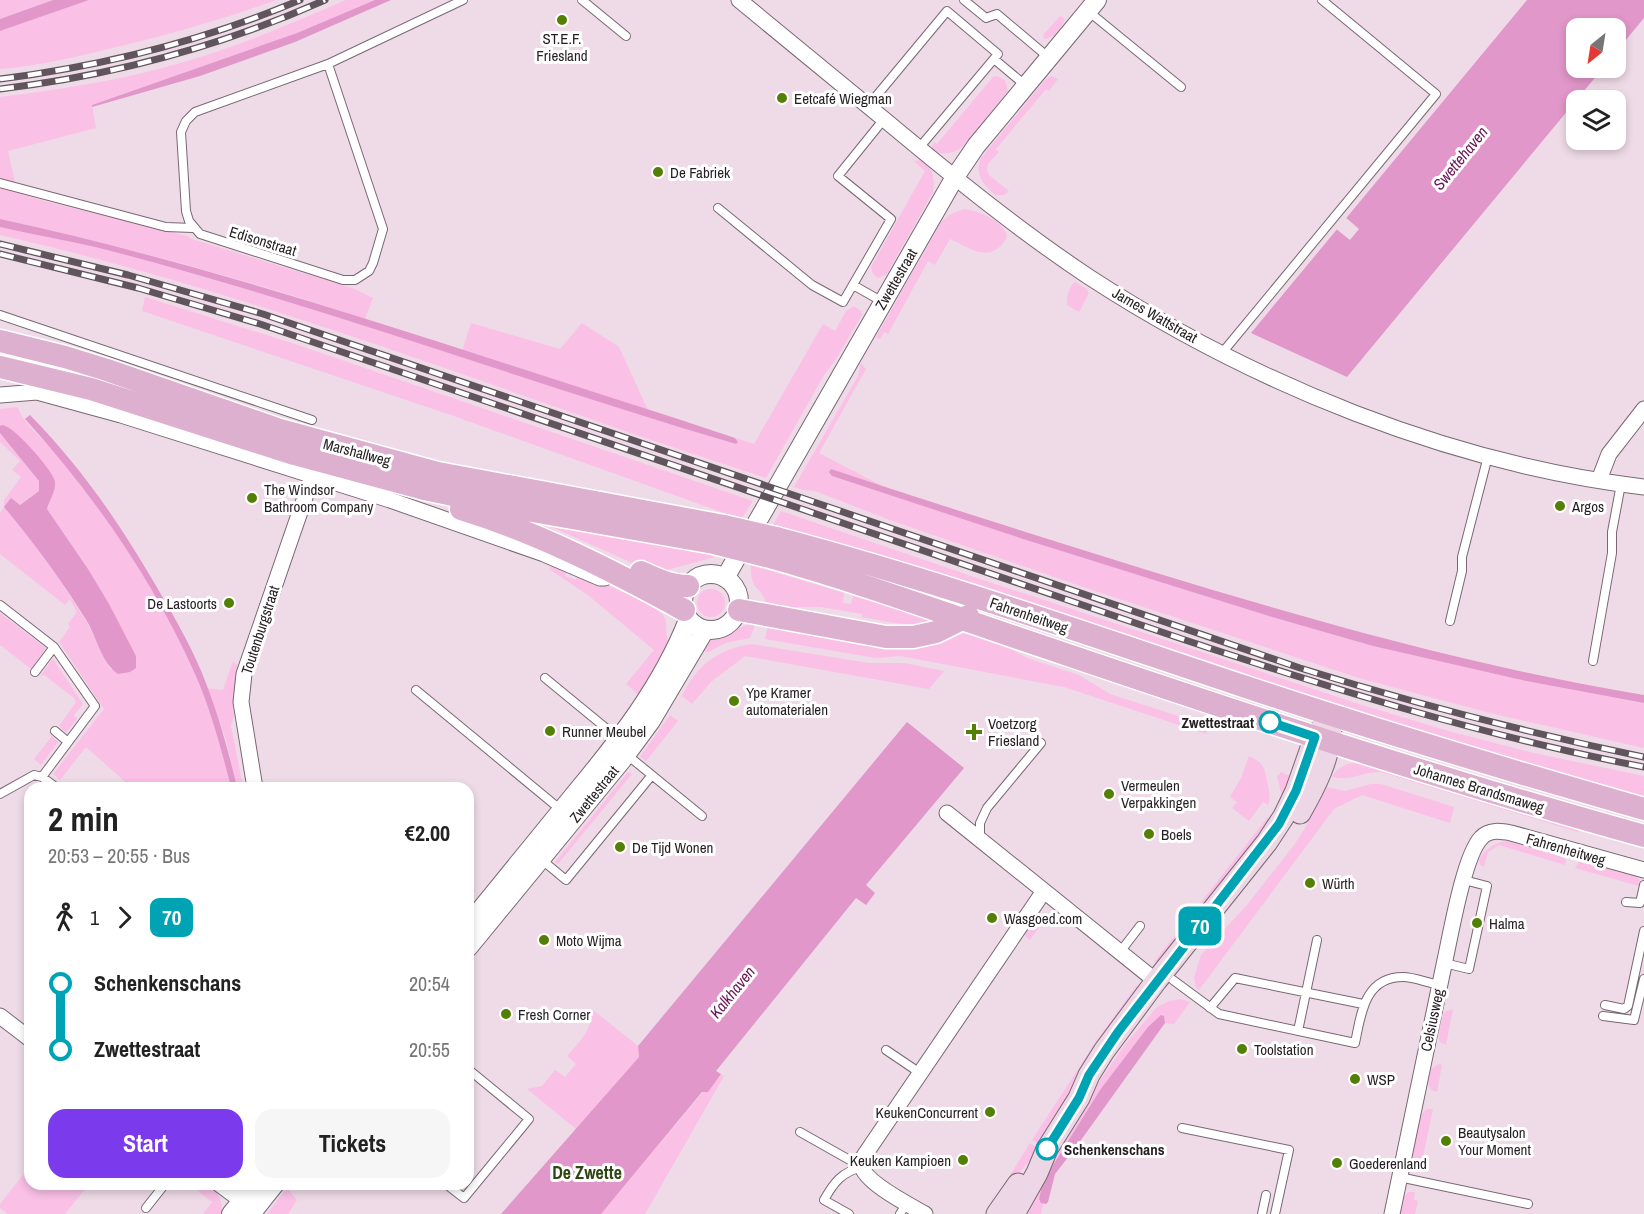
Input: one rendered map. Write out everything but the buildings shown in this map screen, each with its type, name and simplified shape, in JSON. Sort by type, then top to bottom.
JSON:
[{"type":"main road","name":"Marshallweg","points":[[0,341],[107,370],[288,433],[428,471],[719,534]]},
{"type":"main road","name":"Marshallweg","points":[[0,367],[91,389],[294,454],[424,489],[521,509],[719,534]]},
{"type":"main road","points":[[503,487],[540,527],[667,583],[688,586]]},
{"type":"main road","points":[[424,489],[446,506],[504,524],[624,578],[686,615]]},
{"type":"main road","name":"Fahrenheitweg","points":[[719,534],[771,547],[897,571],[1331,715]]},
{"type":"main road","name":"Fahrenheitweg","points":[[771,547],[962,619],[1323,740]]},
{"type":"main road","points":[[739,610],[886,638],[913,637],[936,632],[979,613],[1020,625],[1045,620]]},
{"type":"main road","points":[[1014,1214],[1037,1173],[1047,1149],[1079,1098],[1089,1075],[1104,1051],[1164,981],[1279,824],[1323,740],[1331,715]]},
{"type":"main road","name":"Johannes Brandsmaweg","points":[[1331,715],[1504,769],[1644,809]]},
{"type":"main road","name":"Johannes Brandsmaweg","points":[[1323,740],[1644,836]]},
{"type":"main road","points":[[997,1214],[1028,1170],[1047,1149]]},
{"type":"street","name":"James Wattstraat","points":[[740,0],[919,148],[1017,225],[1089,276],[1154,317],[1222,353],[1339,406],[1412,433],[1488,456],[1599,480],[1644,487]]},
{"type":"street","name":"Zwettestraat","points":[[725,578],[955,177],[976,146],[1093,3]]},
{"type":"street","points":[[0,395],[37,392],[53,395],[312,477],[341,484],[523,547],[600,578],[624,578]]},
{"type":"street","points":[[1599,480],[1609,454],[1644,409]]},
{"type":"street","name":"Toutenburgstraat","points":[[254,782],[241,702],[244,674],[312,477]]},
{"type":"street","points":[[709,574],[725,578],[736,588],[740,602],[735,618],[722,629],[705,630],[696,626],[686,615],[684,594],[688,586],[700,576],[709,574]]},
{"type":"street","name":"Zwettestraat","points":[[623,746],[638,712],[679,643],[686,615]]},
{"type":"street","name":"Zwettestraat","points":[[474,940],[567,815],[623,746],[651,721],[705,630]]},
{"type":"street","points":[[947,813],[1120,952],[1164,981]]},
{"type":"street","name":"Fahrenheitweg","points":[[1488,832],[1511,833],[1644,870]]},
{"type":"street","name":"Celsiusweg","points":[[1392,1214],[1444,963],[1464,880],[1480,838],[1488,832]]},
{"type":"street","name":"Zwettestraat","points":[[474,919],[535,855]]},
{"type":"street","points":[[925,1214],[903,1208],[867,1175],[862,1167],[864,1156],[1044,891]]},
{"type":"street","points":[[0,1016],[24,1034]]},
{"type":"street","points":[[225,1190],[244,1210]]},
{"type":"street","points":[[244,1210],[252,1190]]},
{"type":"street","points":[[244,1210],[268,1190]]},
{"type":"lane","points":[[0,183],[165,227],[193,228],[186,211],[180,146],[181,132],[195,112],[328,64],[463,0]]},
{"type":"lane","points":[[582,0],[626,36]]},
{"type":"lane","points":[[964,0],[986,18],[997,14],[1049,57]]},
{"type":"lane","points":[[1222,353],[1436,94],[1322,0]]},
{"type":"lane","points":[[1093,3],[1181,87]]},
{"type":"lane","points":[[868,106],[947,11],[998,54],[919,148]]},
{"type":"lane","points":[[994,59],[1026,86]]},
{"type":"lane","name":"Edisonstraat","points":[[193,228],[208,238],[343,280],[354,280],[369,271],[383,229],[328,64]]},
{"type":"lane","points":[[718,208],[812,285],[843,302],[891,219],[838,176],[884,119]]},
{"type":"lane","points":[[853,285],[883,302]]},
{"type":"lane","points":[[0,315],[312,420]]},
{"type":"lane","points":[[1450,621],[1462,572],[1462,557],[1488,456]]},
{"type":"lane","points":[[1593,661],[1612,553],[1612,532],[1621,484]]},
{"type":"lane","points":[[0,605],[54,647],[95,706],[42,777]]},
{"type":"lane","points":[[35,672],[54,647]]},
{"type":"lane","points":[[545,678],[623,746],[652,775],[702,816]]},
{"type":"lane","points":[[416,690],[567,815]]},
{"type":"lane","points":[[55,731],[69,742]]},
{"type":"lane","points":[[980,839],[980,823],[987,808],[1041,743]]},
{"type":"lane","points":[[535,855],[566,880],[652,775]]},
{"type":"lane","points":[[0,794],[34,776],[42,777],[49,782]]},
{"type":"lane","points":[[1444,963],[1469,969],[1487,886],[1464,880]]},
{"type":"lane","points":[[1626,902],[1640,903],[1644,885]]},
{"type":"lane","points":[[1120,952],[1140,926]]},
{"type":"lane","points":[[1605,1005],[1628,1007],[1644,931]]},
{"type":"lane","points":[[1298,1031],[1317,940]]},
{"type":"lane","points":[[1164,981],[1219,1014],[1355,1043],[1363,1004],[1377,986],[1403,977],[1440,985]]},
{"type":"lane","points":[[1210,1008],[1235,978],[1363,1004]]},
{"type":"lane","points":[[1603,1016],[1631,1021],[1635,1019],[1644,979]]},
{"type":"lane","points":[[886,1050],[920,1073]]},
{"type":"lane","points":[[474,1075],[529,1119],[474,1186]]},
{"type":"lane","points":[[1182,1128],[1289,1150],[1275,1214]]},
{"type":"lane","points":[[800,1132],[862,1167]]},
{"type":"lane","points":[[849,1214],[824,1200],[844,1173],[862,1167]]},
{"type":"lane","points":[[1400,1177],[1528,1204]]},
{"type":"lane","points":[[146,1208],[160,1190]]},
{"type":"lane","points":[[454,1190],[464,1198],[471,1190]]},
{"type":"lane","points":[[1262,1214],[1266,1195]]},
{"type":"shaded area","points":[[0,0],[53,0],[0,19]]},
{"type":"shaded area","points":[[89,0],[276,0],[214,21],[81,56],[0,69],[0,31]]},
{"type":"shaded area","points":[[346,0],[375,0],[297,33],[92,105],[96,128],[8,151],[15,183],[0,179],[0,97],[139,74],[205,56],[286,26]]},
{"type":"shaded area","points":[[1060,16],[1065,19],[1060,29],[1051,37],[1044,39],[1043,35]]},
{"type":"shaded area","points":[[997,76],[1005,80],[1008,91],[963,146],[949,153],[934,151],[932,147],[934,142],[937,144],[993,77]]},
{"type":"shaded area","points":[[1052,76],[1058,79],[1049,91],[1046,89],[996,149],[999,152],[988,164],[989,175],[1009,191],[1004,195],[995,195],[979,174],[981,158],[1046,79]]},
{"type":"shaded area","points":[[920,160],[928,165],[932,173],[933,192],[887,274],[878,278],[873,274],[871,267],[925,171],[914,161]]},
{"type":"shaded area","points":[[0,187],[41,200],[187,236],[355,289],[373,298],[365,319],[184,264],[0,219]]},
{"type":"shaded area","points":[[964,209],[990,218],[1001,226],[1007,237],[1001,246],[988,253],[973,250],[950,239],[935,265],[928,261],[888,334],[884,332],[880,339],[876,337],[941,222],[951,214]]},
{"type":"shaded area","points":[[0,227],[107,250],[265,295],[736,444],[738,442],[736,438],[754,444],[823,324],[835,331],[846,311],[854,306],[861,311],[862,315],[835,361],[824,375],[766,478],[290,316],[98,259],[0,235]]},
{"type":"shaded area","points":[[1075,282],[1087,289],[1089,293],[1079,312],[1067,305],[1068,292]]},
{"type":"shaded area","points":[[145,297],[289,342],[753,501],[742,518],[730,515],[451,415],[142,311]]},
{"type":"shaded area","points":[[471,323],[560,349],[582,323],[619,347],[648,410],[462,351]]},
{"type":"shaded area","points":[[861,363],[866,369],[819,453],[884,487],[831,469],[832,476],[1023,539],[1373,646],[1526,681],[1644,703],[1644,748],[1490,713],[1362,679],[1089,589],[890,520],[815,491],[794,487],[858,376]]},
{"type":"shaded area","points":[[18,408],[25,420],[64,463],[96,504],[137,565],[185,652],[201,688],[230,782],[125,782],[86,747],[60,780],[53,774],[104,709],[59,642],[77,612],[70,599],[65,605],[0,554],[0,513],[4,507],[4,500],[21,477],[12,470],[20,461],[0,442],[0,433],[39,481],[39,491],[19,505],[14,502],[5,507],[49,563],[89,626],[110,669],[136,668],[136,656],[88,569],[47,509],[53,493],[2,425],[0,426],[0,409]]},
{"type":"shaded area","points":[[781,511],[1362,705],[1452,732],[1534,753],[1644,776],[1644,798],[1360,713],[922,567],[921,570],[773,525]]},
{"type":"shaded area","points":[[541,522],[703,552],[715,557],[667,570],[665,575],[630,562]]},
{"type":"shaded area","points":[[553,563],[567,568],[565,576],[576,580],[578,573],[636,598],[663,615],[669,642],[642,698],[626,684],[654,650],[589,596],[549,569]]},
{"type":"shaded area","points":[[751,565],[844,593],[843,603],[851,604],[853,596],[937,621],[900,624],[821,607],[787,607],[766,604],[752,580]]},
{"type":"shaded area","points":[[711,589],[721,593],[725,603],[721,613],[711,617],[701,613],[697,603],[701,593]]},
{"type":"shaded area","points":[[0,613],[46,648],[31,669],[0,645]]},
{"type":"shaded area","points":[[749,624],[755,625],[750,638],[726,643],[708,652],[699,650],[706,642]]},
{"type":"shaded area","points":[[768,626],[882,648],[904,649],[938,644],[970,633],[987,636],[1027,658],[1079,675],[1110,694],[1209,726],[1206,734],[1064,687],[900,656],[875,658],[765,639]]},
{"type":"shaded area","points":[[751,644],[869,663],[904,663],[944,671],[929,689],[745,656],[711,682],[692,704],[682,696],[694,676],[709,661],[728,650]]},
{"type":"shaded area","points":[[53,659],[83,704],[74,715],[77,719],[66,733],[59,726],[76,702],[44,675],[40,676]]},
{"type":"shaded area","points":[[233,661],[238,666],[233,698],[234,716],[231,726],[242,782],[236,782],[226,740],[207,688],[223,690]]},
{"type":"shaded area","points":[[670,715],[678,721],[646,761],[640,757]]},
{"type":"shaded area","points":[[52,736],[58,742],[41,765],[34,759]]},
{"type":"shaded area","points":[[1249,756],[1257,760],[1264,769],[1270,796],[1268,805],[1263,802],[1249,821],[1232,808],[1237,802],[1230,797],[1241,778]]},
{"type":"shaded area","points":[[1357,762],[1580,829],[1578,832],[1381,772],[1345,778],[1332,777],[1343,766]]},
{"type":"shaded area","points":[[628,772],[632,774],[558,864],[555,862]]},
{"type":"shaded area","points":[[1281,772],[1293,777],[1281,809],[1163,961],[1154,962],[1267,818],[1271,820],[1282,796],[1277,776]]},
{"type":"shaded area","points":[[1371,784],[1381,784],[1454,807],[1450,823],[1362,795],[1334,809],[1199,990],[1196,988],[1194,978],[1201,955],[1247,905],[1294,845],[1326,787],[1345,791]]},
{"type":"shaded area","points":[[1507,841],[1563,857],[1566,860],[1565,865],[1499,845],[1488,852],[1484,867],[1480,865],[1479,860],[1487,850],[1498,843]]},
{"type":"shaded area","points":[[1579,861],[1637,877],[1640,880],[1639,886],[1575,868]]},
{"type":"shaded area","points":[[1049,914],[1030,940],[1023,934],[1034,920]]},
{"type":"shaded area","points":[[1137,985],[1138,991],[1038,1144],[1032,1140],[1097,1040]]},
{"type":"shaded area","points":[[1181,999],[1190,1002],[1174,1024],[1165,1023],[1165,1019],[1124,1060],[1100,1090],[1043,1181],[1039,1199],[1043,1204],[1041,1214],[1029,1214],[1025,1204],[1084,1104],[1124,1046],[1157,1007],[1169,1001]]},
{"type":"shaded area","points":[[592,1009],[638,1046],[639,1057],[576,1129],[527,1089],[542,1086],[555,1070],[565,1077],[576,1064],[567,1056],[588,1029]]},
{"type":"shaded area","points":[[1453,1009],[1446,1045],[1440,1042],[1438,1035],[1444,1012]]},
{"type":"shaded area","points":[[1438,1064],[1442,1065],[1437,1092],[1431,1090],[1428,1082],[1431,1069]]},
{"type":"shaded area","points":[[721,1074],[724,1076],[645,1214],[601,1214],[703,1092],[708,1092]]},
{"type":"shaded area","points":[[1426,1109],[1433,1109],[1421,1166],[1414,1162],[1412,1156],[1421,1115]]},
{"type":"shaded area","points":[[1030,1143],[1038,1148],[1020,1172],[999,1193]]},
{"type":"shaded area","points":[[24,1174],[24,1190],[84,1190],[65,1214],[8,1214],[0,1208],[0,1204]]},
{"type":"shaded area","points":[[197,1190],[214,1190],[222,1205],[222,1214],[203,1214],[212,1202]]},
{"type":"shaded area","points":[[285,1190],[289,1190],[297,1200],[288,1214],[267,1214]]},
{"type":"shaded area","points":[[1408,1192],[1415,1192],[1414,1200],[1418,1201],[1415,1214],[1400,1214],[1403,1199]]},
{"type":"water","points":[[53,0],[89,0],[0,31],[0,19]]},
{"type":"water","points":[[375,0],[391,0],[295,42],[200,76],[92,107],[92,105],[297,33]]},
{"type":"water","name":"Swettehaven","points":[[1527,0],[1644,0],[1644,18],[1626,40],[1626,18],[1566,18],[1566,78],[1595,78],[1585,90],[1566,90],[1566,113],[1347,377],[1251,333]]},
{"type":"water","points":[[0,219],[172,261],[341,311],[678,419],[735,438],[738,442],[736,444],[657,420],[265,295],[94,247],[0,227]]},
{"type":"water","points":[[30,415],[66,454],[98,495],[155,584],[192,650],[202,673],[222,730],[236,782],[230,782],[215,730],[195,674],[141,572],[98,508],[25,419]]},
{"type":"water","points":[[2,425],[15,432],[23,440],[53,476],[54,489],[47,509],[88,569],[136,656],[136,668],[130,672],[118,674],[108,664],[88,623],[69,593],[4,507],[11,498],[20,505],[39,491],[39,481],[0,433]]},
{"type":"water","points":[[831,469],[949,508],[1270,607],[1393,641],[1518,671],[1644,695],[1644,703],[1526,681],[1373,646],[1272,617],[832,476],[829,472]]},
{"type":"water","name":"Kalkhaven","points":[[907,722],[964,768],[866,885],[875,893],[866,905],[856,898],[716,1071],[721,1074],[708,1092],[702,1092],[601,1214],[501,1214],[639,1057],[638,1046]]},
{"type":"water","points":[[1161,1015],[1164,1016],[1165,1023],[1055,1174],[1048,1202],[1041,1203],[1039,1199],[1043,1181],[1100,1090],[1148,1027]]},
{"type":"pier","points":[[1344,216],[1359,229],[1350,240],[1335,228]]},
{"type":"railway","points":[[0,79],[77,67],[190,40],[300,0]]},
{"type":"railway","points":[[0,89],[83,76],[166,57],[246,31],[325,0]]},
{"type":"railway","points":[[0,244],[128,275],[263,314],[1300,668],[1471,717],[1644,757]]},
{"type":"railway","points":[[0,254],[138,288],[260,324],[1298,677],[1470,727],[1644,767]]},
{"type":"bus line","name":"70","points":[[1047,1149],[1079,1098],[1089,1075],[1104,1051],[1156,981],[1267,842],[1290,805],[1315,737],[1270,722]]},
{"type":"place","name":"ST.E.F. Friesland","points":[[562,20]]},
{"type":"place","name":"Eetcafé Wiegman","points":[[782,98]]},
{"type":"place","name":"De Fabriek","points":[[658,172]]},
{"type":"place","name":"The Windsor Bathroom Company","points":[[252,498]]},
{"type":"place","name":"Argos","points":[[1560,506]]},
{"type":"place","name":"De Lastoorts","points":[[229,603]]},
{"type":"place","name":"Ype Kramer automaterialen","points":[[734,701]]},
{"type":"place","name":"Zwettestraat","points":[[1270,722]]},
{"type":"place","name":"Runner Meubel","points":[[550,731]]},
{"type":"place","name":"Voetzorg Friesland","points":[[974,732]]},
{"type":"place","name":"Vermeulen Verpakkingen","points":[[1109,794]]},
{"type":"place","name":"Boels","points":[[1149,834]]},
{"type":"place","name":"De Tijd Wonen","points":[[620,847]]},
{"type":"place","name":"Würth","points":[[1310,883]]},
{"type":"place","name":"Wasgoed.com","points":[[992,918]]},
{"type":"place","name":"Halma","points":[[1477,923]]},
{"type":"place","name":"Moto Wijma","points":[[544,940]]},
{"type":"place","name":"Fresh Corner","points":[[506,1014]]},
{"type":"place","name":"Toolstation","points":[[1242,1049]]},
{"type":"place","name":"WSP","points":[[1355,1079]]},
{"type":"place","name":"KeukenConcurrent","points":[[990,1112]]},
{"type":"place","name":"Beautysalon Your Moment","points":[[1446,1141]]},
{"type":"place","name":"Schenkenschans","points":[[1047,1149]]},
{"type":"place","name":"Keuken Kampioen","points":[[963,1160]]},
{"type":"place","name":"Goederenland","points":[[1337,1163]]},
{"type":"district","name":"De Zwette","points":[[587,1172]]}]
